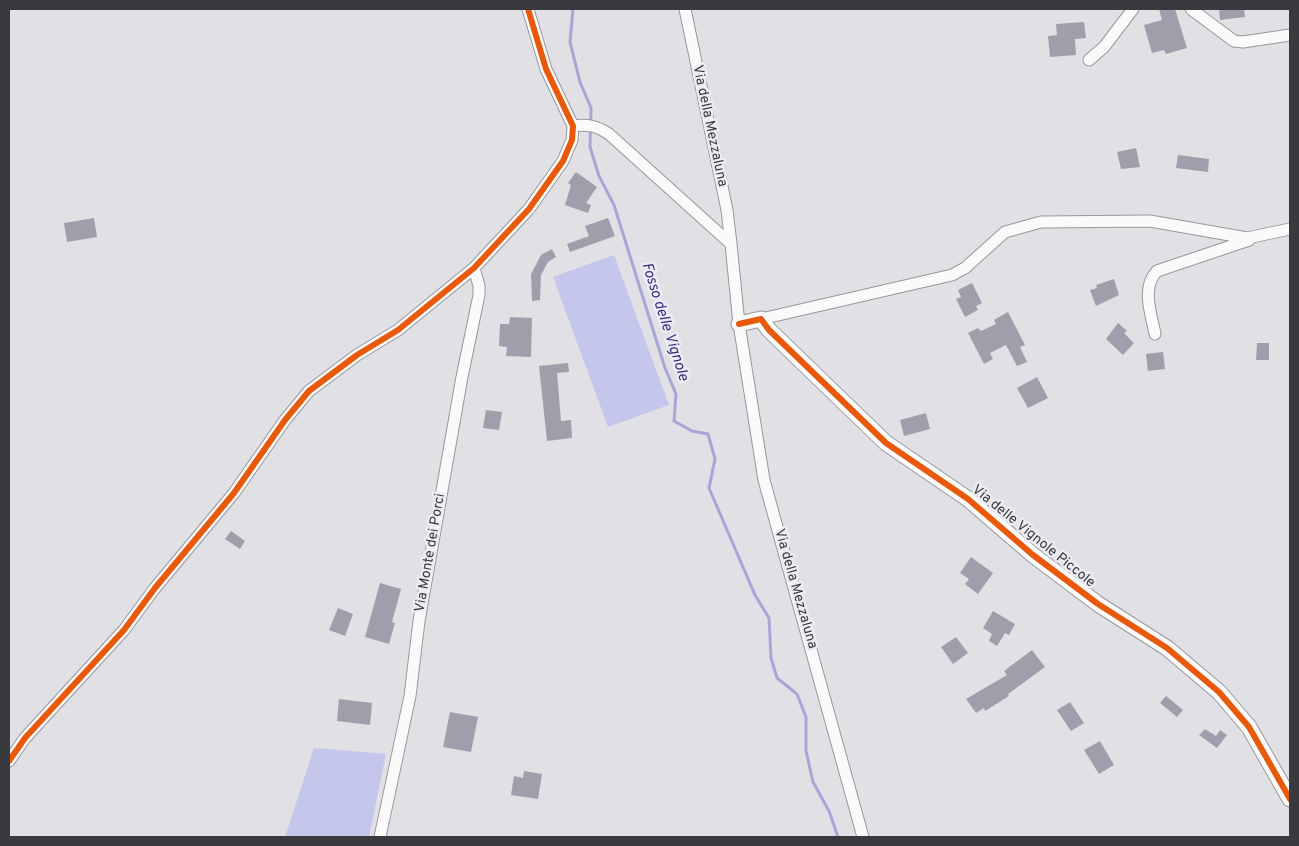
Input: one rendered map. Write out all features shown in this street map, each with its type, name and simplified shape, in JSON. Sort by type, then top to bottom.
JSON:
[{"type":"street","points":[[9,761],[25,738],[124,630],[155,588],[234,492],[285,420],[309,391],[357,355],[398,330],[474,268],[529,209],[563,161],[572,140],[574,126],[546,69],[528,9]]},
{"type":"street","name":"Via della Mezzaluna","points":[[685,9],[727,210],[740,331],[764,480],[863,837]]},
{"type":"street","points":[[1089,60],[1104,47],[1133,9]]},
{"type":"street","points":[[1191,9],[1234,41],[1244,42],[1290,35]]},
{"type":"street","points":[[574,126],[586,125],[600,128],[609,134],[731,244]]},
{"type":"street","points":[[740,331],[761,319],[952,275],[965,268],[1005,232],[1041,222],[1141,220],[1240,237],[1264,235]]},
{"type":"street","points":[[1154,334],[1148,292],[1151,279],[1157,272],[1264,235],[1290,229]]},
{"type":"street","name":"Via Monte dei Porci","points":[[380,837],[412,689],[421,612],[462,377],[479,295],[479,286],[474,268]]},
{"type":"street","name":"Via delle Vignole Piccole","points":[[761,319],[769,330],[886,443],[968,499],[1033,555],[1098,604],[1167,648],[1219,692],[1249,727],[1290,799]]},
{"type":"shaded area","points":[[614,255],[669,405],[608,427],[553,277]]},
{"type":"shaded area","points":[[314,748],[386,754],[369,837],[285,837]]},
{"type":"building","points":[[1159,9],[1175,9],[1187,48],[1166,54],[1164,50],[1152,53],[1144,25],[1162,20]]},
{"type":"building","points":[[1219,9],[1244,9],[1245,17],[1220,20]]},
{"type":"building","points":[[1084,22],[1086,38],[1075,39],[1076,55],[1050,57],[1048,36],[1057,35],[1056,24]]},
{"type":"building","points":[[1136,148],[1140,167],[1121,169],[1117,152]]},
{"type":"building","points":[[1178,155],[1209,159],[1208,172],[1176,168]]},
{"type":"building","points":[[576,172],[597,187],[586,203],[591,205],[588,213],[565,205],[571,185],[568,183]]},
{"type":"building","points":[[94,218],[97,237],[67,242],[64,223]]},
{"type":"building","points":[[608,218],[615,236],[570,252],[567,244],[589,236],[585,226]]},
{"type":"building","points":[[552,249],[556,257],[548,262],[541,275],[540,300],[532,301],[531,274],[541,255]]},
{"type":"building","points":[[1114,279],[1119,295],[1096,306],[1090,290],[1097,288],[1096,285]]},
{"type":"building","points":[[972,283],[982,303],[976,306],[978,310],[965,317],[956,299],[961,297],[958,290]]},
{"type":"building","points":[[1008,312],[1025,345],[1020,347],[1027,362],[1017,366],[1006,345],[990,353],[993,359],[984,364],[968,333],[978,328],[981,331],[996,324],[994,320]]},
{"type":"building","points":[[510,317],[532,318],[531,357],[506,356],[507,347],[499,346],[500,324],[509,324]]},
{"type":"building","points":[[1118,323],[1127,331],[1124,333],[1134,343],[1123,355],[1106,339]]},
{"type":"building","points":[[1257,343],[1269,343],[1269,360],[1256,360]]},
{"type":"building","points":[[1163,352],[1165,369],[1148,371],[1146,354]]},
{"type":"building","points":[[568,363],[569,372],[557,373],[561,421],[571,420],[572,438],[547,441],[539,366]]},
{"type":"building","points":[[1037,377],[1048,398],[1028,408],[1017,388]]},
{"type":"building","points":[[486,410],[502,412],[499,430],[483,428]]},
{"type":"building","points":[[926,413],[930,429],[904,436],[900,420]]},
{"type":"building","points":[[231,531],[245,541],[240,549],[225,539]]},
{"type":"building","points":[[971,557],[993,573],[978,594],[965,584],[969,579],[960,573]]},
{"type":"building","points":[[380,583],[401,589],[392,622],[395,623],[389,644],[365,637]]},
{"type":"building","points":[[338,608],[353,614],[345,636],[329,630]]},
{"type":"building","points":[[993,611],[1015,624],[1009,635],[1005,633],[997,646],[989,641],[992,634],[983,628]]},
{"type":"building","points":[[956,637],[968,653],[953,664],[941,647]]},
{"type":"building","points":[[1032,650],[1045,667],[1008,694],[1009,696],[985,711],[984,708],[976,713],[966,699],[1007,675],[1004,671]]},
{"type":"building","points":[[1166,696],[1183,710],[1177,717],[1160,703]]},
{"type":"building","points":[[339,699],[372,703],[370,725],[337,721]]},
{"type":"building","points":[[1070,702],[1084,723],[1071,731],[1057,710]]},
{"type":"building","points":[[450,712],[478,717],[471,752],[443,747]]},
{"type":"building","points":[[1205,729],[1216,736],[1220,730],[1227,735],[1217,748],[1199,735]]},
{"type":"building","points":[[1100,741],[1114,765],[1099,774],[1084,750]]},
{"type":"building","points":[[524,771],[542,774],[538,799],[511,795],[514,776],[523,778]]},
{"type":"waterway","name":"Fosso delle Vignole","points":[[573,9],[570,42],[580,82],[591,108],[590,147],[599,176],[614,205],[665,368],[676,394],[674,421],[692,431],[708,434],[715,459],[709,488],[755,595],[769,618],[771,658],[777,678],[797,694],[806,717],[806,751],[813,782],[829,811],[838,837]]},
{"type":"cycle path","points":[[9,761],[25,738],[124,630],[155,588],[234,493],[285,420],[309,391],[357,355],[398,330],[474,268],[529,209],[563,161],[572,140],[573,126],[546,69],[528,9]]},
{"type":"cycle path","points":[[739,324],[761,319],[769,330],[886,443],[968,499],[1033,555],[1098,604],[1167,648],[1219,692],[1249,727],[1290,799]]}]
